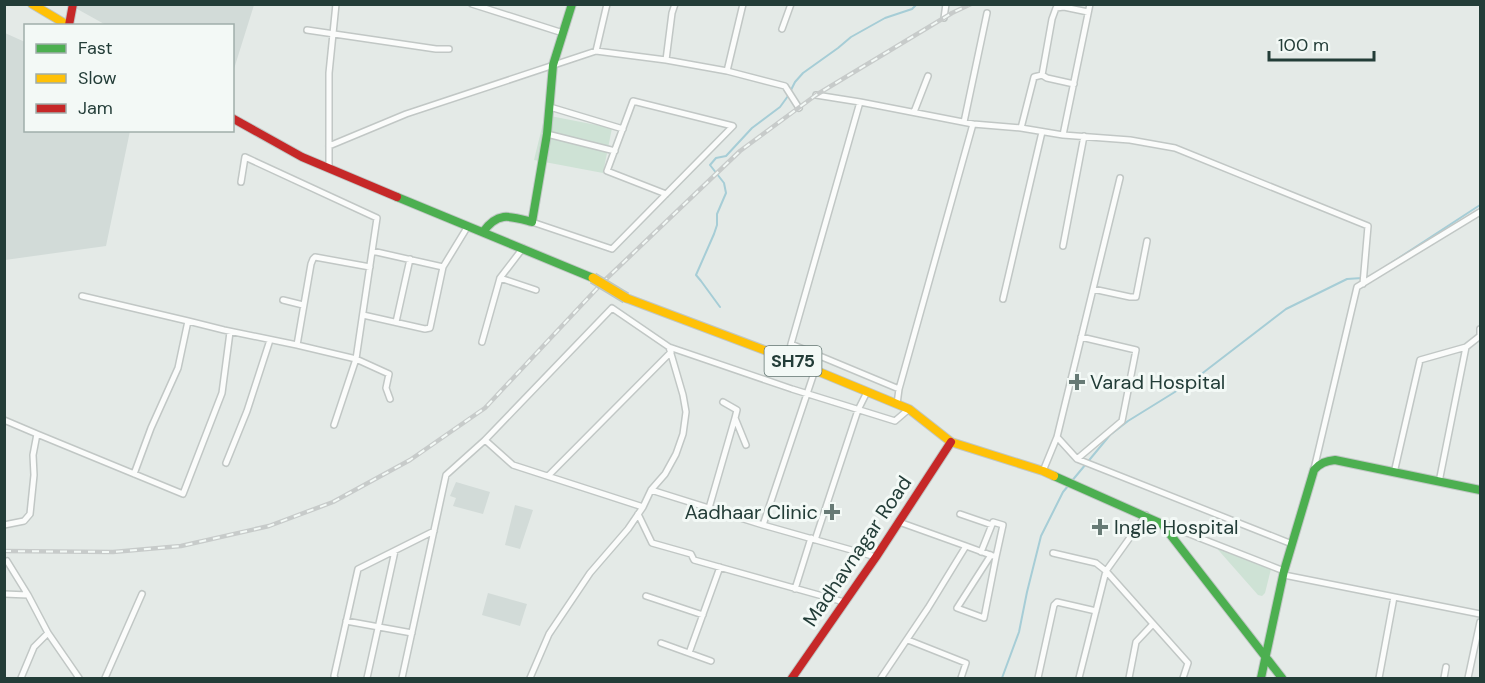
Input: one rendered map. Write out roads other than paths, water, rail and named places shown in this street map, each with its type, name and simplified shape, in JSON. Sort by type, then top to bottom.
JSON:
[{"type":"main road","points":[[32,4],[67,24]]},
{"type":"main road","points":[[69,24],[73,4]]},
{"type":"main road","points":[[483,232],[492,221],[500,216],[506,215],[532,222],[547,134],[553,65],[572,4]]},
{"type":"main road","name":"SH75","points":[[234,118],[303,157],[593,278],[626,298],[788,359],[909,409],[951,442],[1044,471],[1146,515],[1162,524],[1282,678]]},
{"type":"main road","name":"Madhavnagar Road","points":[[792,678],[876,557],[951,442]]},
{"type":"main road","points":[[1261,678],[1292,544],[1314,470],[1321,462],[1335,460],[1480,490]]},
{"type":"street","points":[[329,168],[329,73],[336,4]]},
{"type":"street","points":[[472,4],[563,33]]},
{"type":"street","points":[[596,51],[607,4]]},
{"type":"street","points":[[666,60],[675,4]]},
{"type":"street","points":[[727,71],[743,4]]},
{"type":"street","points":[[782,29],[791,4]]},
{"type":"street","points":[[944,18],[946,4]]},
{"type":"street","points":[[1063,135],[1090,4]]},
{"type":"street","points":[[1042,75],[1052,18],[1056,8],[1064,7],[1088,12]]},
{"type":"street","points":[[964,122],[987,13]]},
{"type":"street","points":[[307,30],[449,49]]},
{"type":"street","points":[[329,146],[406,114],[596,51],[727,71],[785,86],[799,108]]},
{"type":"street","points":[[1021,128],[1034,77],[1042,75],[1074,84]]},
{"type":"street","points":[[914,112],[928,76]]},
{"type":"street","points":[[816,95],[964,122],[1063,135],[1130,140],[1175,148],[1368,226],[1363,284]]},
{"type":"street","points":[[532,222],[612,249],[733,126],[633,101],[608,171],[666,194]]},
{"type":"street","points":[[788,359],[860,102]]},
{"type":"street","points":[[550,107],[623,129]]},
{"type":"street","points":[[897,404],[899,388],[973,123]]},
{"type":"street","points":[[1003,298],[1042,132]]},
{"type":"street","points":[[547,134],[615,151]]},
{"type":"street","points":[[1063,246],[1084,136]]},
{"type":"street","points":[[241,182],[246,157],[377,218],[356,359],[334,425]]},
{"type":"street","points":[[1044,471],[1056,437],[1120,178]]},
{"type":"street","points":[[1314,470],[1357,287],[1480,212]]},
{"type":"street","points":[[363,315],[430,328],[443,267],[468,226]]},
{"type":"street","points":[[1093,289],[1136,297],[1147,241]]},
{"type":"street","points":[[482,342],[500,278],[523,248]]},
{"type":"street","points":[[372,251],[443,267]]},
{"type":"street","points":[[297,345],[311,264],[315,256],[370,267]]},
{"type":"street","points":[[396,322],[410,259]]},
{"type":"street","points":[[500,278],[536,290]]},
{"type":"street","points":[[82,296],[230,332],[356,359],[389,374],[386,388],[390,399]]},
{"type":"street","points":[[283,300],[303,305]]},
{"type":"street","points":[[402,678],[446,475],[485,440],[612,308],[670,350],[895,421],[909,409]]},
{"type":"street","points":[[134,474],[151,428],[178,368],[188,321]]},
{"type":"street","points":[[1394,473],[1420,360],[1466,346],[1480,336],[1480,329]]},
{"type":"street","points":[[4,420],[183,494],[222,393],[230,332]]},
{"type":"street","points":[[1077,459],[1122,421],[1136,350],[1081,336]]},
{"type":"street","points":[[226,463],[247,411],[270,340]]},
{"type":"street","points":[[791,344],[899,388]]},
{"type":"street","points":[[1438,482],[1466,346]]},
{"type":"street","points":[[548,476],[670,350]]},
{"type":"street","points":[[530,678],[549,634],[590,573],[628,529],[676,454],[683,434],[686,412],[670,350]]},
{"type":"street","points":[[763,525],[815,370]]},
{"type":"street","points":[[795,589],[858,410],[867,392]]},
{"type":"street","points":[[709,508],[737,410],[723,402]]},
{"type":"street","points":[[735,418],[746,445]]},
{"type":"street","points":[[4,525],[24,521],[30,514],[34,475],[33,455],[37,434]]},
{"type":"street","points":[[1056,437],[1077,459],[1292,544]]},
{"type":"street","points":[[485,440],[513,465],[643,507]]},
{"type":"street","points":[[651,490],[876,557]]},
{"type":"street","points":[[638,514],[652,543],[691,554],[694,560],[844,603]]},
{"type":"street","points":[[960,514],[992,525]]},
{"type":"street","points":[[1079,678],[1106,571],[1146,515]]},
{"type":"street","points":[[899,522],[993,556]]},
{"type":"street","points":[[981,552],[993,522],[1003,525],[993,556],[984,618],[957,608],[993,556]]},
{"type":"street","points":[[1162,524],[1284,573],[1480,614]]},
{"type":"street","points":[[335,678],[358,569],[434,531]]},
{"type":"street","points":[[882,678],[966,546]]},
{"type":"street","points":[[367,678],[395,551]]},
{"type":"street","points":[[1053,553],[1096,563],[1106,571],[1188,663],[1184,678]]},
{"type":"street","points":[[7,561],[48,633],[79,678]]},
{"type":"street","points":[[689,653],[720,567]]},
{"type":"street","points":[[4,594],[28,596]]},
{"type":"street","points":[[105,678],[142,594]]},
{"type":"street","points":[[646,596],[703,615]]},
{"type":"street","points":[[1379,678],[1394,597]]},
{"type":"street","points":[[1038,678],[1054,605],[1058,603],[1096,611]]},
{"type":"street","points":[[346,621],[412,633]]},
{"type":"street","points":[[1468,678],[1480,622]]},
{"type":"street","points":[[1129,678],[1136,642],[1153,624]]},
{"type":"street","points":[[21,678],[34,647],[48,633]]},
{"type":"street","points":[[908,639],[966,663],[961,678]]},
{"type":"street","points":[[661,643],[711,661]]},
{"type":"street","points":[[1444,678],[1446,667]]},
{"type":"waterway","points":[[720,307],[696,275],[714,234],[717,214],[726,193],[724,183],[710,165],[716,158],[726,156],[752,128],[780,107],[803,73],[851,37],[885,18],[912,9],[917,4]]},
{"type":"waterway","points":[[1385,267],[1480,205]]},
{"type":"waterway","points":[[1071,482],[1110,435],[1128,421],[1191,382],[1286,309],[1347,279],[1362,278]]},
{"type":"waterway","points":[[1002,678],[1019,632],[1041,536],[1068,486]]},
{"type":"railway","points":[[4,551],[113,552],[181,546],[269,526],[333,502],[410,460],[485,408],[605,280],[740,151],[816,95],[952,13],[971,4]]},
{"type":"place","name":"Varad Hospital","points":[[1077,382]]},
{"type":"place","name":"Aadhaar Clinic","points":[[832,512]]},
{"type":"place","name":"Ingle Hospital","points":[[1100,527]]}]
